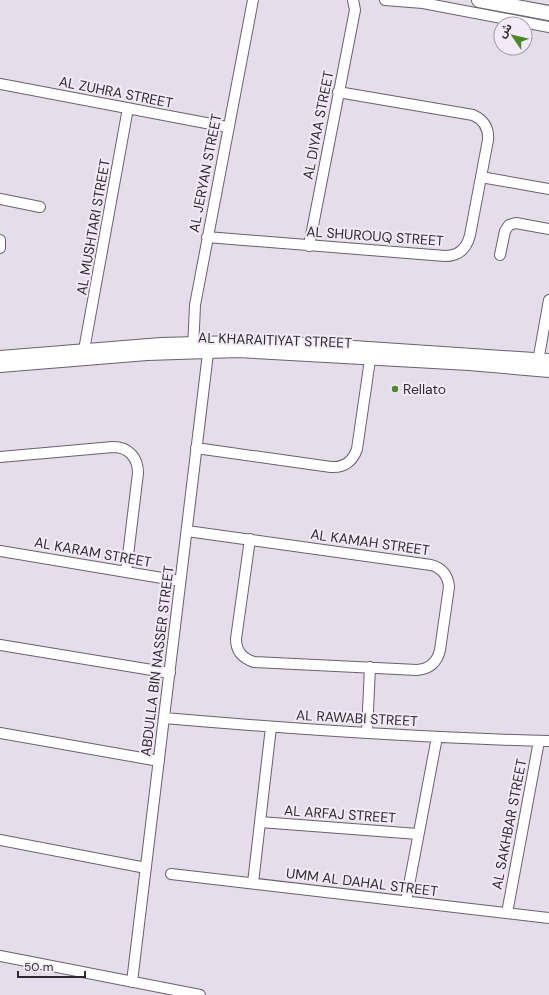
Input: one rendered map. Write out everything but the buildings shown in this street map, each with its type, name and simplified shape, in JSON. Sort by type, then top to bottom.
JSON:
[{"type":"main road","points":[[479,0],[549,13]]},
{"type":"street","name":"AL JERYAN STREET","points":[[193,347],[194,304],[227,127],[253,0]]},
{"type":"street","name":"AL DIYAA STREET","points":[[309,246],[354,5],[363,0]]},
{"type":"street","points":[[385,0],[422,3],[549,27]]},
{"type":"street","name":"AL ZUHRA STREET","points":[[0,84],[227,127]]},
{"type":"street","name":"AL SHUROUQ STREET","points":[[207,237],[445,256],[454,255],[462,251],[469,240],[488,135],[486,127],[477,117],[338,92]]},
{"type":"street","name":"AL MUSHTARI STREET","points":[[84,350],[128,108]]},
{"type":"street","points":[[481,177],[549,190]]},
{"type":"street","points":[[0,199],[40,207]]},
{"type":"street","points":[[500,256],[505,231],[509,225],[516,223],[549,229]]},
{"type":"street","points":[[0,240],[0,248]]},
{"type":"street","points":[[541,363],[549,300]]},
{"type":"street","name":"AL KHARAITIYAT STREET","points":[[0,366],[193,347]]},
{"type":"street","name":"AL KHARAITIYAT STREET","points":[[0,357],[84,350],[209,347],[541,363],[549,371]]},
{"type":"street","name":"ABDULLA BIN NASSER STREET","points":[[132,982],[209,347]]},
{"type":"street","points":[[196,448],[331,467],[345,465],[353,458],[357,449],[371,354]]},
{"type":"street","points":[[0,457],[113,447],[122,448],[130,452],[136,460],[138,473],[126,572]]},
{"type":"street","name":"AL KAMAH STREET","points":[[186,530],[431,565],[442,571],[448,578],[449,587],[437,659],[430,666],[422,670],[254,662],[240,654],[236,639],[250,540]]},
{"type":"street","name":"AL KARAM STREET","points":[[0,551],[180,581]]},
{"type":"street","points":[[0,645],[170,672]]},
{"type":"street","points":[[368,734],[370,667]]},
{"type":"street","name":"AL RAWABI STREET","points":[[164,718],[368,734],[544,741]]},
{"type":"street","points":[[253,883],[271,727]]},
{"type":"street","points":[[0,733],[159,761]]},
{"type":"street","points":[[406,901],[436,737]]},
{"type":"street","name":"AL SAKHBAR STREET","points":[[507,913],[544,741]]},
{"type":"street","name":"AL ARFAJ STREET","points":[[260,822],[418,834]]},
{"type":"street","points":[[0,840],[146,868]]},
{"type":"street","name":"UMM AL DAHAL STREET","points":[[171,874],[549,918]]},
{"type":"street","points":[[0,956],[200,995]]},
{"type":"place","name":"Rellato","points":[[395,389]]}]
